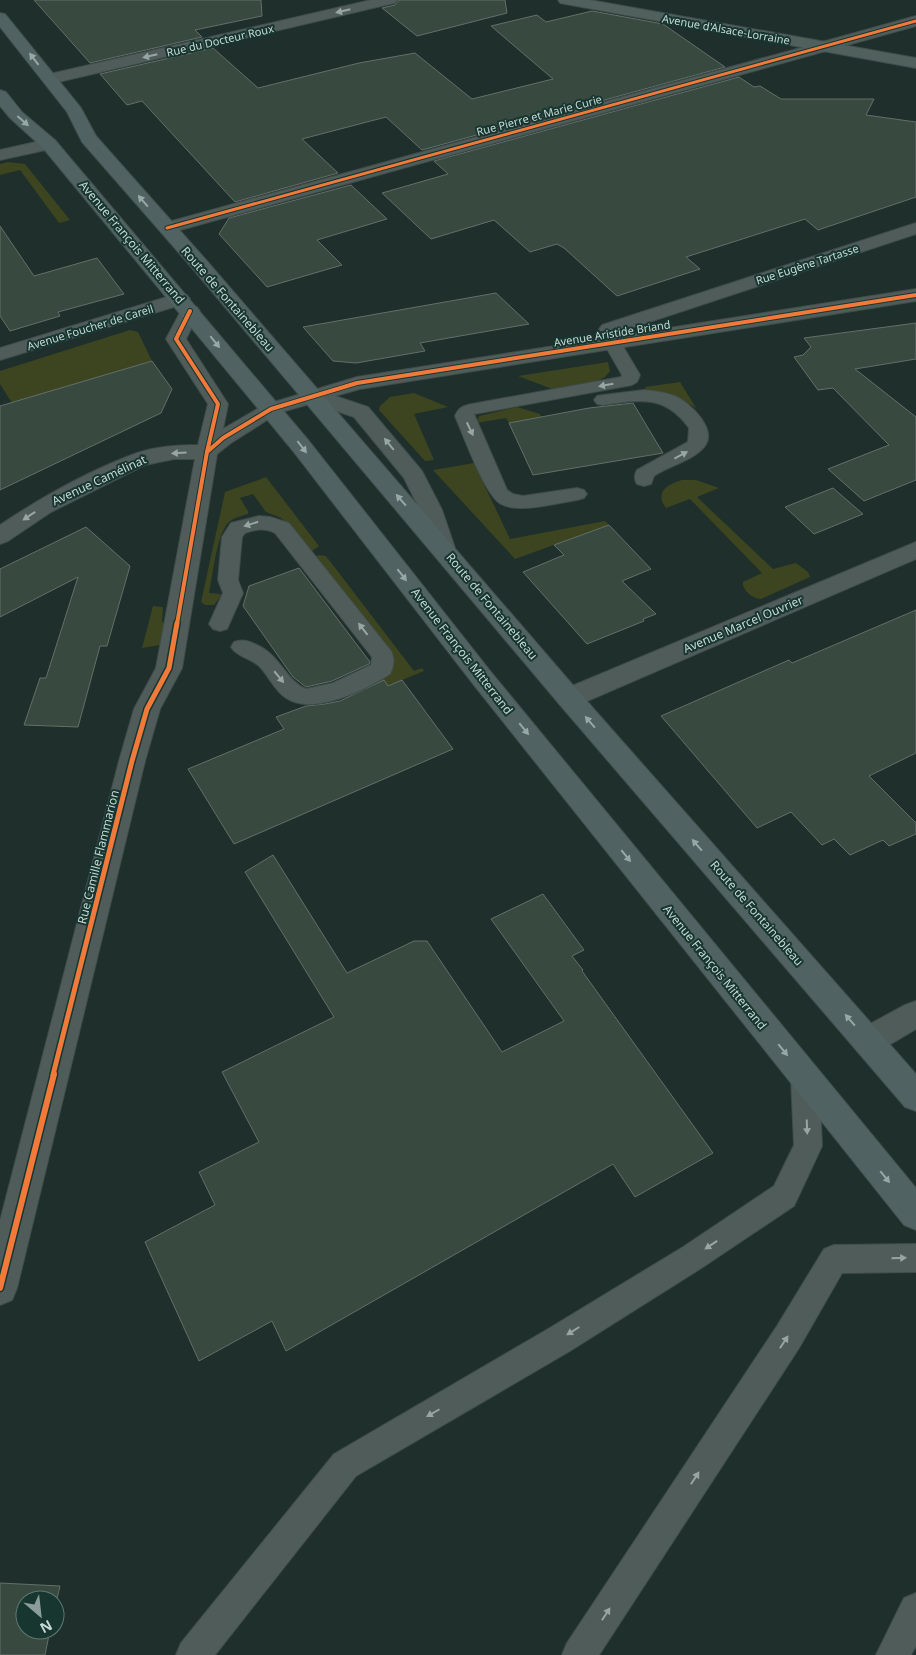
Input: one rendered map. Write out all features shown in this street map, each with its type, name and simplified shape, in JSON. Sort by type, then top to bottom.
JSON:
[{"type":"main road","points":[[0,17],[50,79]]},
{"type":"main road","name":"Route de Fontainebleau","points":[[50,79],[74,111],[88,138],[313,396],[569,698],[916,1097]]},
{"type":"main road","name":"Avenue François Mitterrand","points":[[0,95],[16,114],[49,144],[271,409],[482,678],[916,1214]]},
{"type":"street","name":"Rue du Docteur Roux","points":[[50,79],[390,0]]},
{"type":"street","name":"Avenue d'Alsace-Lorraine","points":[[565,0],[916,63]]},
{"type":"street","name":"Rue Pierre et Marie Curie","points":[[167,228],[916,22]]},
{"type":"street","points":[[0,155],[49,144]]},
{"type":"street","name":"Rue Eugène Tartasse","points":[[533,356],[916,228]]},
{"type":"street","name":"Avenue Aristide Briand","points":[[271,409],[357,383],[916,295]]},
{"type":"street","points":[[698,300],[712,327]]},
{"type":"street","points":[[185,305],[176,339],[183,354],[204,379],[218,404],[271,409]]},
{"type":"street","name":"Avenue Foucher de Careil","points":[[0,354],[185,305]]},
{"type":"street","points":[[357,383],[361,412],[414,476],[431,510],[443,548]]},
{"type":"street","points":[[313,396],[361,412]]},
{"type":"street","name":"Rue Camille Flammarion","points":[[0,1288],[132,761],[147,708],[169,668],[176,623],[215,445],[218,404]]},
{"type":"street","points":[[215,445],[271,409]]},
{"type":"street","name":"Avenue Camélinat","points":[[0,536],[43,507],[138,460],[215,445]]},
{"type":"street","name":"Avenue Marcel Ouvrier","points":[[569,698],[916,550]]},
{"type":"street","points":[[868,1041],[916,1014]]},
{"type":"lane","points":[[577,494],[523,502],[508,500],[499,493],[464,416],[466,411],[472,409],[626,381],[631,378],[612,342]]},
{"type":"lane","points":[[552,395],[556,401],[567,406],[644,394],[661,396],[683,407],[698,428],[697,444],[688,452],[650,469],[644,474],[644,480]]},
{"type":"lane","points":[[220,624],[233,593],[228,580],[232,537],[238,528],[259,522],[270,523],[282,528],[383,656],[382,669],[373,676],[332,692],[309,697],[298,695],[288,688],[263,658],[242,647]]},
{"type":"lane","points":[[193,1655],[345,1465],[559,1340],[693,1257],[784,1196],[808,1146],[805,1078]]},
{"type":"lane","points":[[579,1655],[788,1337],[834,1259],[916,1258]]},
{"type":"lane","points":[[893,1655],[916,1610]]},
{"type":"green space","points":[[8,162],[25,164],[70,220],[59,223],[20,170],[0,175],[0,164]]},
{"type":"green space","points":[[130,330],[138,332],[152,361],[12,403],[0,384],[0,371]]},
{"type":"green space","points":[[608,362],[610,371],[605,377],[597,381],[552,389],[518,376]]},
{"type":"green space","points":[[680,382],[696,408],[672,394],[646,390],[645,387]]},
{"type":"green space","points":[[414,393],[448,407],[414,414],[434,460],[425,461],[379,410],[380,406],[390,397]]},
{"type":"green space","points":[[517,407],[540,414],[541,417],[509,423],[506,418],[476,423],[479,416]]},
{"type":"green space","points":[[474,463],[510,539],[605,521],[609,525],[515,559],[433,470]]},
{"type":"green space","points":[[266,477],[319,546],[312,551],[288,523],[266,512],[253,494],[240,498],[248,514],[231,520],[223,530],[209,593],[220,594],[221,596],[214,605],[205,605],[201,602],[225,492]]},
{"type":"green space","points":[[682,480],[696,480],[719,488],[697,497],[773,569],[796,563],[808,572],[810,577],[761,599],[752,596],[744,588],[743,582],[762,573],[690,499],[666,508],[661,498],[664,490],[671,484]]},
{"type":"green space","points":[[319,555],[326,556],[414,671],[422,668],[424,671],[368,694],[364,686],[393,665],[393,658],[315,557]]},
{"type":"green space","points":[[153,606],[163,607],[162,621],[171,634],[160,645],[142,648]]},
{"type":"building","points":[[34,0],[261,0],[262,16],[195,30],[202,37],[90,63]]},
{"type":"building","points":[[399,0],[505,0],[507,13],[417,36],[382,8],[395,5]]},
{"type":"building","points":[[592,11],[663,24],[725,67],[422,150],[386,117],[302,139],[338,173],[235,202],[142,101],[127,105],[100,74],[213,48],[258,88],[359,63],[415,53],[472,99],[553,79],[491,26],[537,15],[546,22]]},
{"type":"building","points":[[739,77],[754,87],[760,86],[781,99],[874,99],[866,115],[916,122],[916,197],[818,230],[805,219],[686,257],[700,269],[617,296],[564,248],[557,244],[530,252],[494,220],[431,239],[382,193],[448,174],[434,161]]},
{"type":"building","points":[[351,185],[387,219],[317,240],[342,265],[267,287],[219,234],[229,218]]},
{"type":"building","points":[[0,226],[34,276],[97,258],[124,294],[58,312],[60,316],[10,331],[0,316]]},
{"type":"building","points":[[496,293],[529,324],[420,343],[425,351],[356,363],[333,361],[303,327]]},
{"type":"building","points":[[916,323],[916,359],[855,369],[916,417],[916,480],[864,501],[828,469],[889,445],[833,388],[818,390],[794,357],[803,355],[811,347],[804,338]]},
{"type":"building","points":[[152,361],[172,389],[161,413],[0,490],[0,406]]},
{"type":"building","points":[[633,403],[663,453],[533,475],[509,423],[589,408]]},
{"type":"building","points":[[833,488],[863,514],[814,534],[785,507]]},
{"type":"building","points":[[609,525],[651,569],[622,581],[656,614],[643,619],[644,621],[587,644],[523,572],[564,555],[554,545]]},
{"type":"building","points":[[86,527],[130,566],[107,646],[100,646],[78,727],[24,725],[40,678],[46,678],[78,577],[0,617],[0,569]]},
{"type":"building","points":[[299,568],[370,662],[332,681],[306,687],[293,677],[243,606],[249,586]]},
{"type":"building","points":[[916,610],[916,753],[869,776],[916,823],[916,834],[889,846],[883,840],[850,855],[834,839],[822,845],[791,812],[757,828],[661,716],[789,660],[792,663]]},
{"type":"building","points":[[384,680],[388,686],[402,680],[453,749],[234,844],[188,769],[284,729],[276,717],[306,706],[340,701]]},
{"type":"building","points":[[273,855],[347,973],[414,941],[427,941],[502,1052],[564,1021],[491,919],[543,894],[584,950],[572,956],[713,1153],[635,1197],[613,1164],[286,1351],[272,1321],[199,1361],[145,1242],[215,1205],[199,1172],[259,1142],[222,1072],[334,1017],[245,872]]},
{"type":"building","points":[[0,1583],[60,1586],[59,1590],[15,1590],[15,1640],[48,1640],[45,1655],[0,1655]]},
{"type":"cycle path","points":[[167,228],[916,21]]},
{"type":"cycle path","points":[[207,452],[223,438],[271,409],[357,383],[916,295]]},
{"type":"cycle path","points":[[0,1288],[132,761],[147,709],[169,668],[207,452],[218,404],[185,356],[176,339],[190,311]]}]
